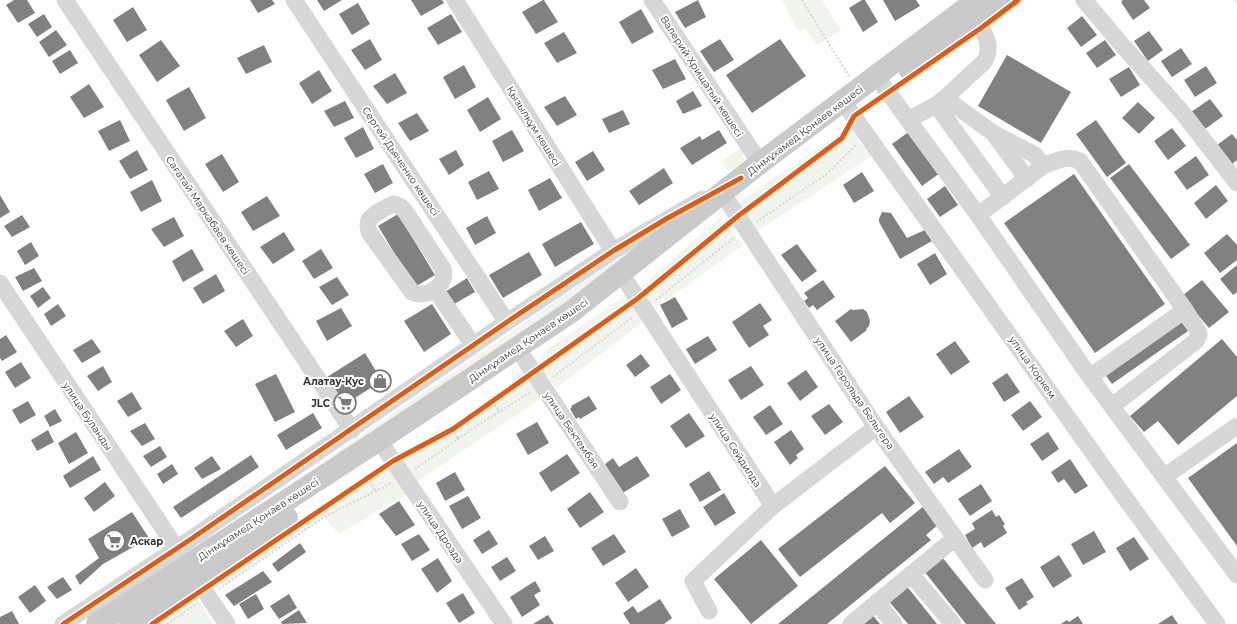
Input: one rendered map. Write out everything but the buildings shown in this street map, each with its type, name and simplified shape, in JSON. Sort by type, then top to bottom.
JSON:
[{"type":"main road","name":"Дінмұхамед Қонаев көшесі","points":[[130,624],[524,358],[628,284],[729,203],[818,136],[880,81],[978,0]]},
{"type":"main road","name":"Дінмұхамед Қонаев көшесі","points":[[97,624],[386,450],[571,312],[741,178],[756,158],[978,22],[1005,0]]},
{"type":"street","name":"Сағатай Маркабаев көшесі","points":[[65,0],[352,430]]},
{"type":"street","name":"Сергей Дьяченко көшесі","points":[[294,0],[507,322]]},
{"type":"street","name":"Қызылқұм көшесі","points":[[455,0],[613,251]]},
{"type":"street","name":"Валерий Хрищатый көшесі","points":[[652,0],[756,158]]},
{"type":"street","points":[[1084,0],[1117,40],[1182,112],[1237,183]]},
{"type":"street","points":[[908,120],[941,102],[984,62],[988,56],[988,42],[978,22]]},
{"type":"street","points":[[880,81],[978,215],[1090,377],[1237,575]]},
{"type":"street","points":[[941,102],[993,133],[1035,155],[1044,166]]},
{"type":"street","points":[[941,102],[1003,197]]},
{"type":"street","name":"улица Коркем","points":[[849,110],[1217,624]]},
{"type":"street","points":[[993,133],[1027,179]]},
{"type":"street","points":[[978,215],[1044,166],[1070,157],[1080,161],[1185,310],[1198,331],[1199,335],[1196,341],[1112,406]]},
{"type":"street","points":[[63,624],[177,549],[352,430],[473,345],[613,251],[666,219],[741,178]]},
{"type":"street","name":"улица Герольда Бельгера","points":[[729,203],[876,427],[985,580]]},
{"type":"street","points":[[394,204],[401,207],[405,211],[443,270],[444,278],[435,289],[422,295],[412,292],[369,232],[369,221],[372,217],[394,204]]},
{"type":"street","name":"улица Буланды","points":[[0,283],[177,549]]},
{"type":"street","name":"улица Сейдилда","points":[[628,284],[773,506]]},
{"type":"street","points":[[435,289],[473,345]]},
{"type":"street","points":[[1090,377],[1185,310]]},
{"type":"street","name":"улица Бектембая","points":[[524,358],[620,502]]},
{"type":"street","points":[[1164,477],[1237,426]]},
{"type":"street","points":[[708,611],[693,581],[773,506],[876,427]]},
{"type":"street","name":"улица Дрозда","points":[[386,450],[504,624]]},
{"type":"street","points":[[851,624],[955,538]]},
{"type":"street","points":[[911,574],[952,624]]},
{"type":"street","points":[[197,580],[227,624]]},
{"type":"street","points":[[877,602],[894,624]]},
{"type":"path","points":[[802,0],[852,80]]},
{"type":"path","points":[[486,406],[498,398]]},
{"type":"path","points":[[492,402],[500,412]]},
{"type":"path","points":[[446,433],[459,425]]},
{"type":"path","points":[[453,429],[458,439]]},
{"type":"path","points":[[361,483],[368,478],[386,450]]},
{"type":"path","points":[[368,478],[376,492]]},
{"type":"shaded area","points":[[782,0],[822,0],[841,30],[817,45],[805,28],[798,31]]},
{"type":"shaded area","points":[[849,125],[859,142],[873,155],[751,235],[732,207],[839,134]]},
{"type":"shaded area","points":[[742,147],[744,160],[729,172],[721,162]]},
{"type":"shaded area","points":[[720,218],[743,245],[654,309],[641,287]]},
{"type":"shaded area","points":[[628,251],[632,256],[528,331],[401,417],[323,462]]},
{"type":"shaded area","points":[[632,291],[649,317],[556,388],[540,368],[539,362],[544,352]]},
{"type":"shaded area","points":[[530,367],[548,394],[410,486],[413,490],[339,534],[324,517],[223,586],[218,580],[393,461],[430,434],[447,427],[453,429],[492,402],[521,372]]},
{"type":"shaded area","points":[[196,595],[213,624],[152,624]]},
{"type":"cycle path","points":[[152,624],[393,461],[453,429],[637,299],[738,216],[842,138],[854,116],[981,28],[1018,0]]},
{"type":"cycle path","points":[[63,624],[191,539],[613,251],[666,219],[741,178]]},
{"type":"place","name":"Алатау-Кус","points":[[380,381]]},
{"type":"place","name":"JLC","points":[[345,403]]},
{"type":"place","name":"Аскар","points":[[114,541]]}]
